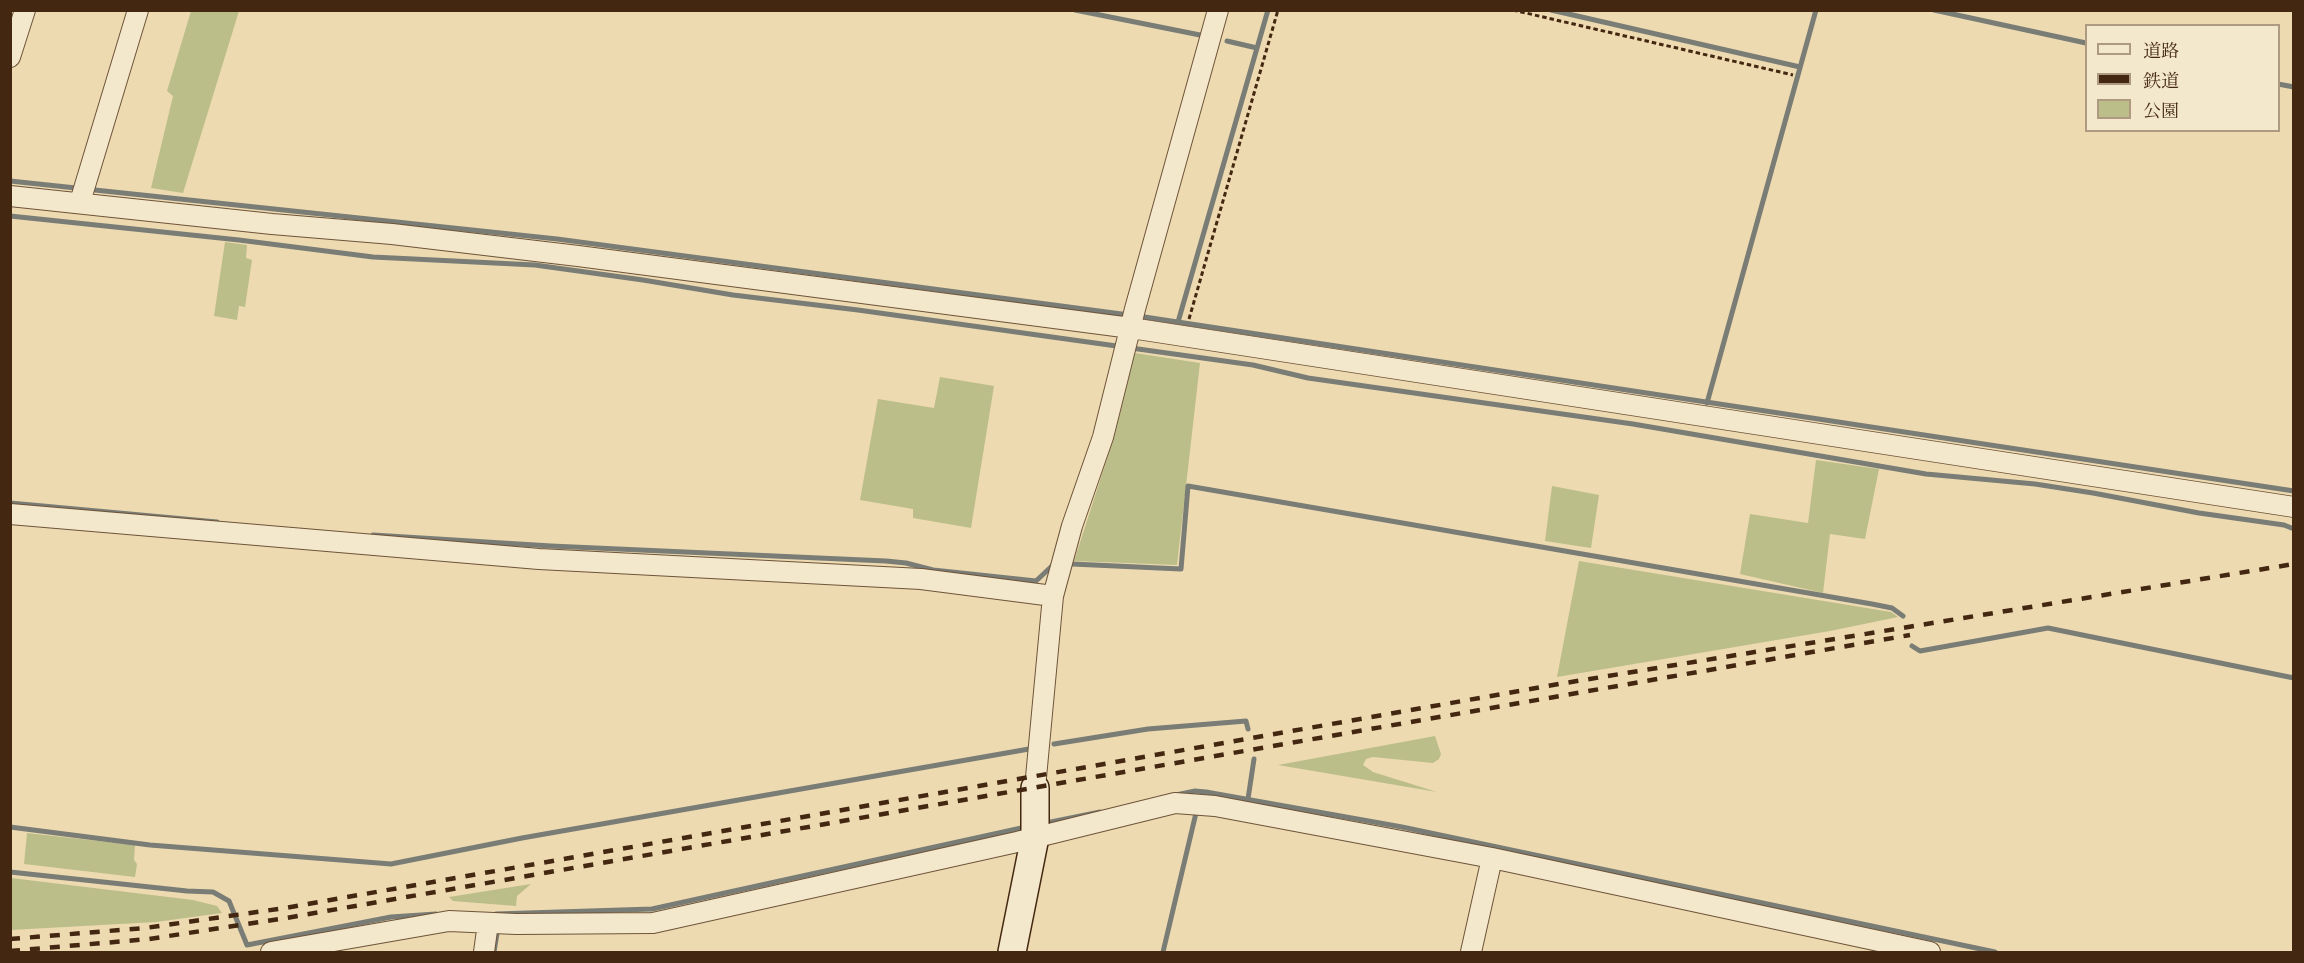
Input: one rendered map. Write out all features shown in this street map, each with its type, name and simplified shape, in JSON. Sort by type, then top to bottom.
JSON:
[{"type":"street","points":[[10,57],[25,10]]},
{"type":"street","points":[[82,193],[138,10]]},
{"type":"street","points":[[1012,952],[1035,829],[1035,783],[1053,596],[1072,526],[1103,437],[1218,10]]},
{"type":"street","points":[[10,196],[82,193],[272,224],[392,234],[590,257],[1130,330],[2294,507]]},
{"type":"street","points":[[10,514],[539,559],[921,579],[1053,596]]},
{"type":"street","points":[[271,952],[449,921],[653,923],[754,902],[1035,829],[1175,803],[1215,806],[1492,858],[1930,952]]},
{"type":"street","points":[[1471,952],[1492,858]]},
{"type":"street","points":[[484,952],[496,923]]},
{"type":"path","points":[[1190,313],[1278,10]]},
{"type":"path","points":[[1513,10],[1792,75]]},
{"type":"green space","points":[[191,11],[239,11],[183,193],[151,188],[173,96],[167,91]]},
{"type":"green space","points":[[225,242],[247,245],[246,258],[252,260],[245,307],[239,306],[237,320],[214,316]]},
{"type":"green space","points":[[1135,353],[1200,363],[1177,565],[1074,561],[1115,434]]},
{"type":"green space","points":[[940,377],[994,386],[971,528],[913,518],[913,509],[860,500],[878,399],[934,408]]},
{"type":"green space","points":[[1816,460],[1879,469],[1865,539],[1830,534],[1823,593],[1740,574],[1750,514],[1808,523]]},
{"type":"green space","points":[[1552,486],[1599,495],[1591,548],[1545,541]]},
{"type":"green space","points":[[1579,561],[1891,612],[1898,617],[1830,631],[1557,677]]},
{"type":"green space","points":[[1435,736],[1441,754],[1439,759],[1433,763],[1373,757],[1366,759],[1363,765],[1373,772],[1437,792],[1278,765]]},
{"type":"green space","points":[[27,833],[135,845],[134,860],[137,864],[135,877],[24,864]]},
{"type":"green space","points":[[11,878],[193,900],[217,906],[222,913],[156,922],[11,930]]},
{"type":"green space","points":[[531,884],[517,896],[516,906],[453,901],[449,897]]},
{"type":"waterway","points":[[1075,10],[1200,35]]},
{"type":"waterway","points":[[1178,322],[1268,10]]},
{"type":"waterway","points":[[1551,10],[1800,67]]},
{"type":"waterway","points":[[1707,403],[1816,10]]},
{"type":"waterway","points":[[1934,10],[2085,43]]},
{"type":"waterway","points":[[1227,41],[1257,48]]},
{"type":"waterway","points":[[2280,84],[2294,87]]},
{"type":"waterway","points":[[10,181],[557,239],[1129,315]]},
{"type":"waterway","points":[[10,216],[239,240],[373,257],[535,265],[733,295],[858,310],[1253,365],[1308,378],[1633,424],[1926,474],[2035,484],[2199,513],[2284,525],[2294,529]]},
{"type":"waterway","points":[[1138,316],[2294,491]]},
{"type":"waterway","points":[[1072,564],[1181,569],[1188,486],[1872,604],[1892,608],[1903,616]]},
{"type":"waterway","points":[[10,503],[217,522]]},
{"type":"waterway","points":[[373,535],[551,546],[886,561],[933,570],[1036,581],[1052,566]]},
{"type":"waterway","points":[[1912,646],[1920,651],[2048,628],[2294,678]]},
{"type":"waterway","points":[[1054,744],[1148,729],[1246,721],[1248,729]]},
{"type":"waterway","points":[[10,827],[150,845],[391,864],[522,838],[1029,749]]},
{"type":"waterway","points":[[1248,799],[1254,759]]},
{"type":"waterway","points":[[1176,795],[1195,791],[1206,792],[1402,827],[1995,952]]},
{"type":"waterway","points":[[1041,824],[1100,812]]},
{"type":"waterway","points":[[1163,952],[1196,813]]},
{"type":"waterway","points":[[496,914],[652,909],[1026,827]]},
{"type":"waterway","points":[[10,872],[213,892],[229,901],[247,945],[391,917],[436,914]]},
{"type":"waterway","points":[[494,952],[498,927]]},
{"type":"railway","points":[[10,939],[145,928],[285,908],[1559,684],[2294,564]]},
{"type":"railway","points":[[10,951],[149,939],[286,918],[1910,635]]}]
